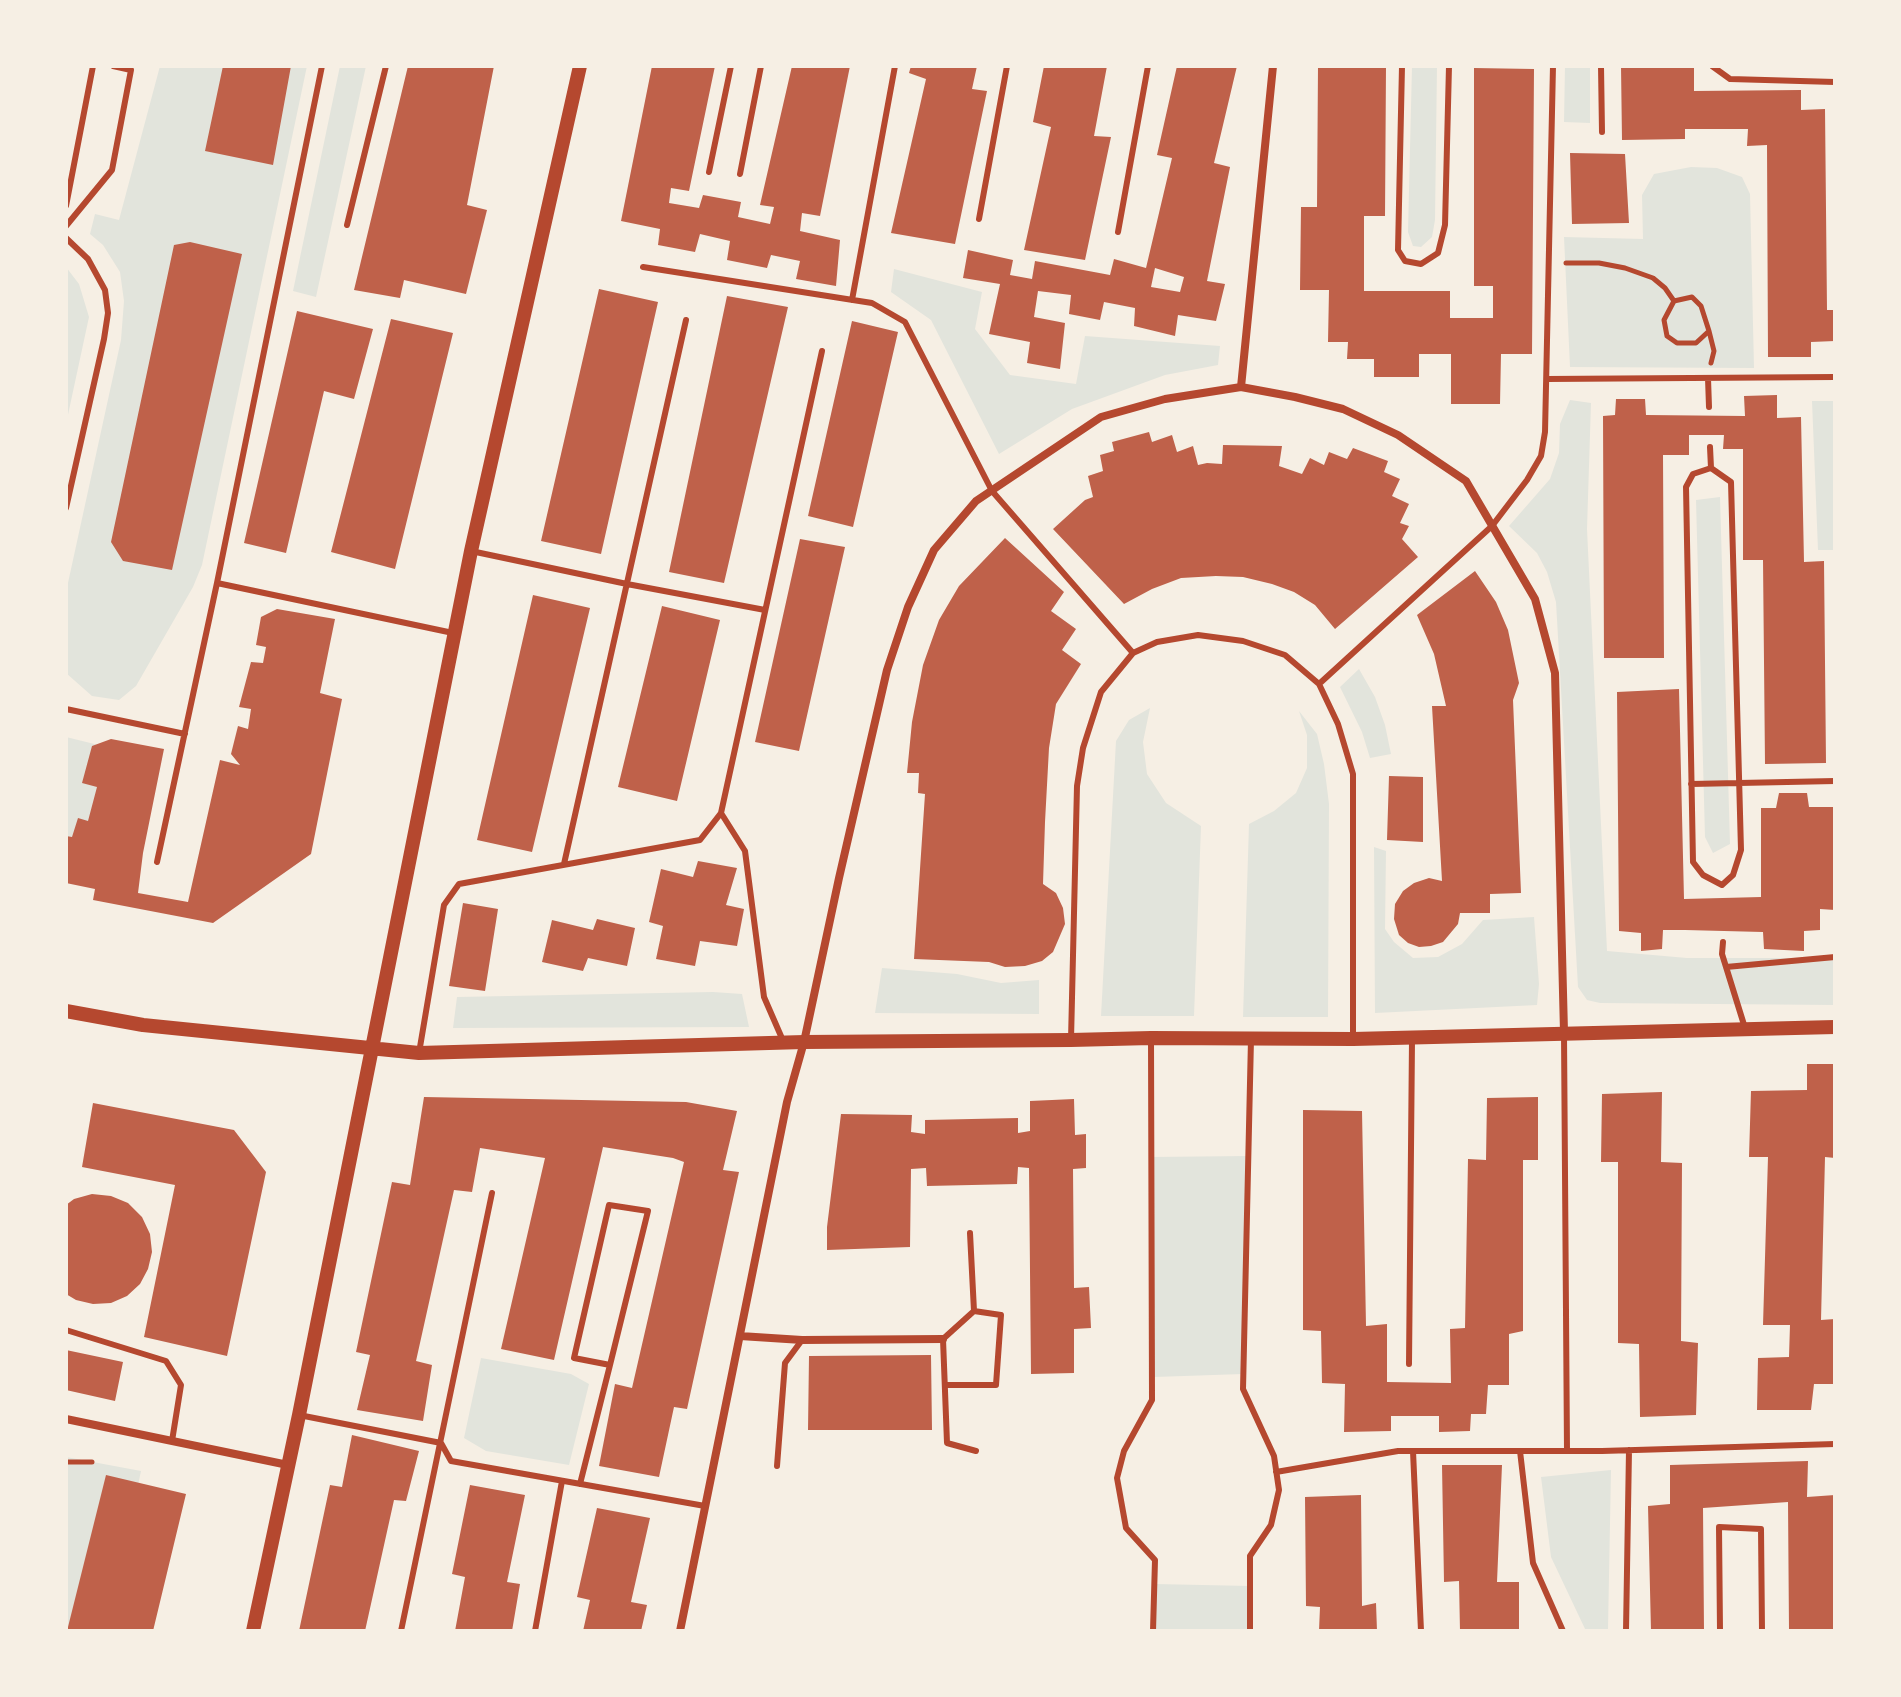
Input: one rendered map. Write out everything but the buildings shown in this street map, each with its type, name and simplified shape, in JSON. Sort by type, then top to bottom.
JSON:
[{"type":"street","points":[[253,1631],[471,551],[580,66]]},
{"type":"street","points":[[1241,387],[1273,66]]},
{"type":"street","points":[[680,1631],[787,1102],[804,1042],[887,670],[908,607],[934,550],[976,501],[1101,417],[1165,399],[1241,387],[1343,409],[1398,435],[1466,481],[1535,599],[1555,673],[1564,1032]]},
{"type":"street","points":[[66,1011],[143,1025],[419,1053],[804,1042],[1353,1039],[1835,1027]]},
{"type":"street","points":[[740,1336],[802,1340],[943,1339]]},
{"type":"street","points":[[66,1419],[288,1465]]},
{"type":"lane","points":[[66,206],[93,66]]},
{"type":"lane","points":[[66,226],[112,170],[131,70],[113,66]]},
{"type":"lane","points":[[157,862],[322,66]]},
{"type":"lane","points":[[347,225],[386,66]]},
{"type":"lane","points":[[709,172],[731,66]]},
{"type":"lane","points":[[740,174],[761,66]]},
{"type":"lane","points":[[852,300],[895,66]]},
{"type":"lane","points":[[979,219],[1007,66]]},
{"type":"lane","points":[[1118,232],[1148,66]]},
{"type":"lane","points":[[1402,66],[1398,250],[1405,261],[1421,264],[1438,253],[1445,225],[1449,66]]},
{"type":"lane","points":[[1319,684],[1492,526],[1541,456],[1547,379],[1553,66]]},
{"type":"lane","points":[[1601,66],[1602,132]]},
{"type":"lane","points":[[1712,66],[1730,79],[1835,82]]},
{"type":"lane","points":[[66,238],[88,259],[105,290],[108,313],[66,508]]},
{"type":"lane","points":[[643,267],[872,303],[905,322],[992,491],[1133,653]]},
{"type":"lane","points":[[564,864],[686,320]]},
{"type":"lane","points":[[419,1053],[444,905],[459,884],[700,840],[721,813],[822,351]]},
{"type":"lane","points":[[1547,379],[1835,377]]},
{"type":"lane","points":[[1708,378],[1709,407]]},
{"type":"lane","points":[[1710,447],[1711,468]]},
{"type":"lane","points":[[1711,468],[1693,474],[1686,487],[1693,862],[1703,875],[1722,885]]},
{"type":"lane","points":[[1711,468],[1731,482],[1741,850],[1733,875],[1722,885],[1722,894]]},
{"type":"lane","points":[[471,551],[765,610]]},
{"type":"lane","points":[[217,583],[455,633]]},
{"type":"lane","points":[[1071,1040],[1077,786],[1083,748],[1101,692],[1133,653],[1157,642],[1198,635],[1243,641],[1285,655],[1319,684],[1338,724],[1353,774],[1353,1039]]},
{"type":"lane","points":[[66,709],[185,734]]},
{"type":"lane","points":[[1691,784],[1835,781]]},
{"type":"lane","points":[[721,813],[745,851],[764,997],[784,1043]]},
{"type":"lane","points":[[1723,942],[1722,954],[1745,1028]]},
{"type":"lane","points":[[1726,967],[1835,957]]},
{"type":"lane","points":[[1564,1032],[1567,1451]]},
{"type":"lane","points":[[1409,1364],[1412,1037]]},
{"type":"lane","points":[[1151,1038],[1152,1400],[1124,1451],[1117,1478],[1126,1528],[1155,1560],[1153,1631]]},
{"type":"lane","points":[[1250,1631],[1250,1556],[1271,1525],[1279,1490],[1274,1456],[1243,1389],[1251,1039]]},
{"type":"lane","points":[[401,1631],[492,1193]]},
{"type":"lane","points":[[580,1484],[610,1365],[648,1211],[609,1205],[574,1358],[610,1365]]},
{"type":"lane","points":[[970,1233],[974,1311]]},
{"type":"lane","points":[[974,1311],[943,1339],[947,1443],[976,1451]]},
{"type":"lane","points":[[945,1385],[996,1385],[1001,1315],[974,1311]]},
{"type":"lane","points":[[66,1330],[166,1361],[181,1385],[172,1441]]},
{"type":"lane","points":[[777,1466],[785,1363],[802,1340]]},
{"type":"lane","points":[[299,1415],[441,1443],[451,1461],[705,1506]]},
{"type":"lane","points":[[1276,1472],[1398,1451],[1567,1451],[1835,1444]]},
{"type":"lane","points":[[1626,1631],[1629,1450]]},
{"type":"lane","points":[[1413,1451],[1421,1631]]},
{"type":"lane","points":[[1520,1451],[1533,1563],[1563,1631]]},
{"type":"lane","points":[[535,1631],[562,1481]]},
{"type":"lane","points":[[1720,1631],[1719,1527],[1761,1529],[1762,1631]]},
{"type":"path","points":[[1549,263],[1599,263],[1625,268],[1653,278],[1674,301]]},
{"type":"path","points":[[1708,378],[1714,351],[1709,331],[1701,306],[1692,297],[1674,301],[1664,320],[1667,336],[1677,343],[1696,343],[1709,331]]},
{"type":"path","points":[[66,1462],[92,1462]]},
{"type":"shaded area","points":[[160,66],[307,66],[202,565],[193,587],[136,686],[119,700],[92,696],[66,673],[66,592],[121,340],[124,301],[120,272],[103,245],[90,234],[95,214],[119,220]]},
{"type":"shaded area","points":[[340,66],[366,66],[316,297],[293,291]]},
{"type":"shaded area","points":[[1412,66],[1437,66],[1435,220],[1432,237],[1421,247],[1413,246],[1408,232]]},
{"type":"shaded area","points":[[1565,66],[1590,66],[1590,123],[1564,122]]},
{"type":"shaded area","points":[[1691,167],[1717,168],[1742,177],[1750,194],[1754,368],[1570,367],[1564,237],[1643,239],[1642,195],[1654,174]]},
{"type":"shaded area","points":[[66,267],[79,284],[89,317],[66,424]]},
{"type":"shaded area","points":[[894,269],[982,292],[975,329],[1010,375],[1076,384],[1085,336],[1220,346],[1218,365],[1165,375],[1072,409],[999,454],[931,320],[891,292]]},
{"type":"shaded area","points":[[1570,400],[1591,403],[1587,529],[1607,951],[1687,958],[1835,958],[1835,1005],[1600,1003],[1587,1000],[1578,987],[1556,602],[1547,572],[1537,553],[1509,526],[1550,479],[1559,453],[1560,424]]},
{"type":"shaded area","points":[[1812,401],[1835,401],[1835,550],[1818,550]]},
{"type":"shaded area","points":[[1720,497],[1730,844],[1713,853],[1705,837],[1696,500]]},
{"type":"shaded area","points":[[1359,669],[1375,697],[1391,754],[1370,758],[1362,732],[1340,687]]},
{"type":"shaded area","points":[[1150,708],[1143,742],[1147,774],[1166,803],[1201,826],[1194,1016],[1101,1016],[1116,741],[1129,720]]},
{"type":"shaded area","points":[[1299,711],[1317,734],[1329,804],[1328,1017],[1243,1017],[1249,824],[1274,811],[1296,793],[1307,768],[1307,735]]},
{"type":"shaded area","points":[[66,737],[139,755],[66,856]]},
{"type":"shaded area","points":[[1374,847],[1386,851],[1385,929],[1394,942],[1413,958],[1438,957],[1462,944],[1483,920],[1534,917],[1539,984],[1537,1005],[1375,1013]]},
{"type":"shaded area","points":[[882,968],[957,974],[1001,983],[1039,980],[1039,1014],[875,1013]]},
{"type":"shaded area","points":[[742,994],[749,1027],[453,1028],[457,997]]},
{"type":"shaded area","points":[[1248,1156],[1243,1374],[1154,1377],[1151,1157]]},
{"type":"shaded area","points":[[481,1358],[571,1374],[589,1384],[569,1465],[486,1451],[464,1438]]},
{"type":"shaded area","points":[[66,1457],[141,1471],[107,1631],[66,1631]]},
{"type":"shaded area","points":[[1611,1470],[1608,1629],[1586,1631],[1551,1557],[1541,1477]]},
{"type":"shaded area","points":[[1155,1584],[1250,1586],[1250,1631],[1153,1631]]}]
